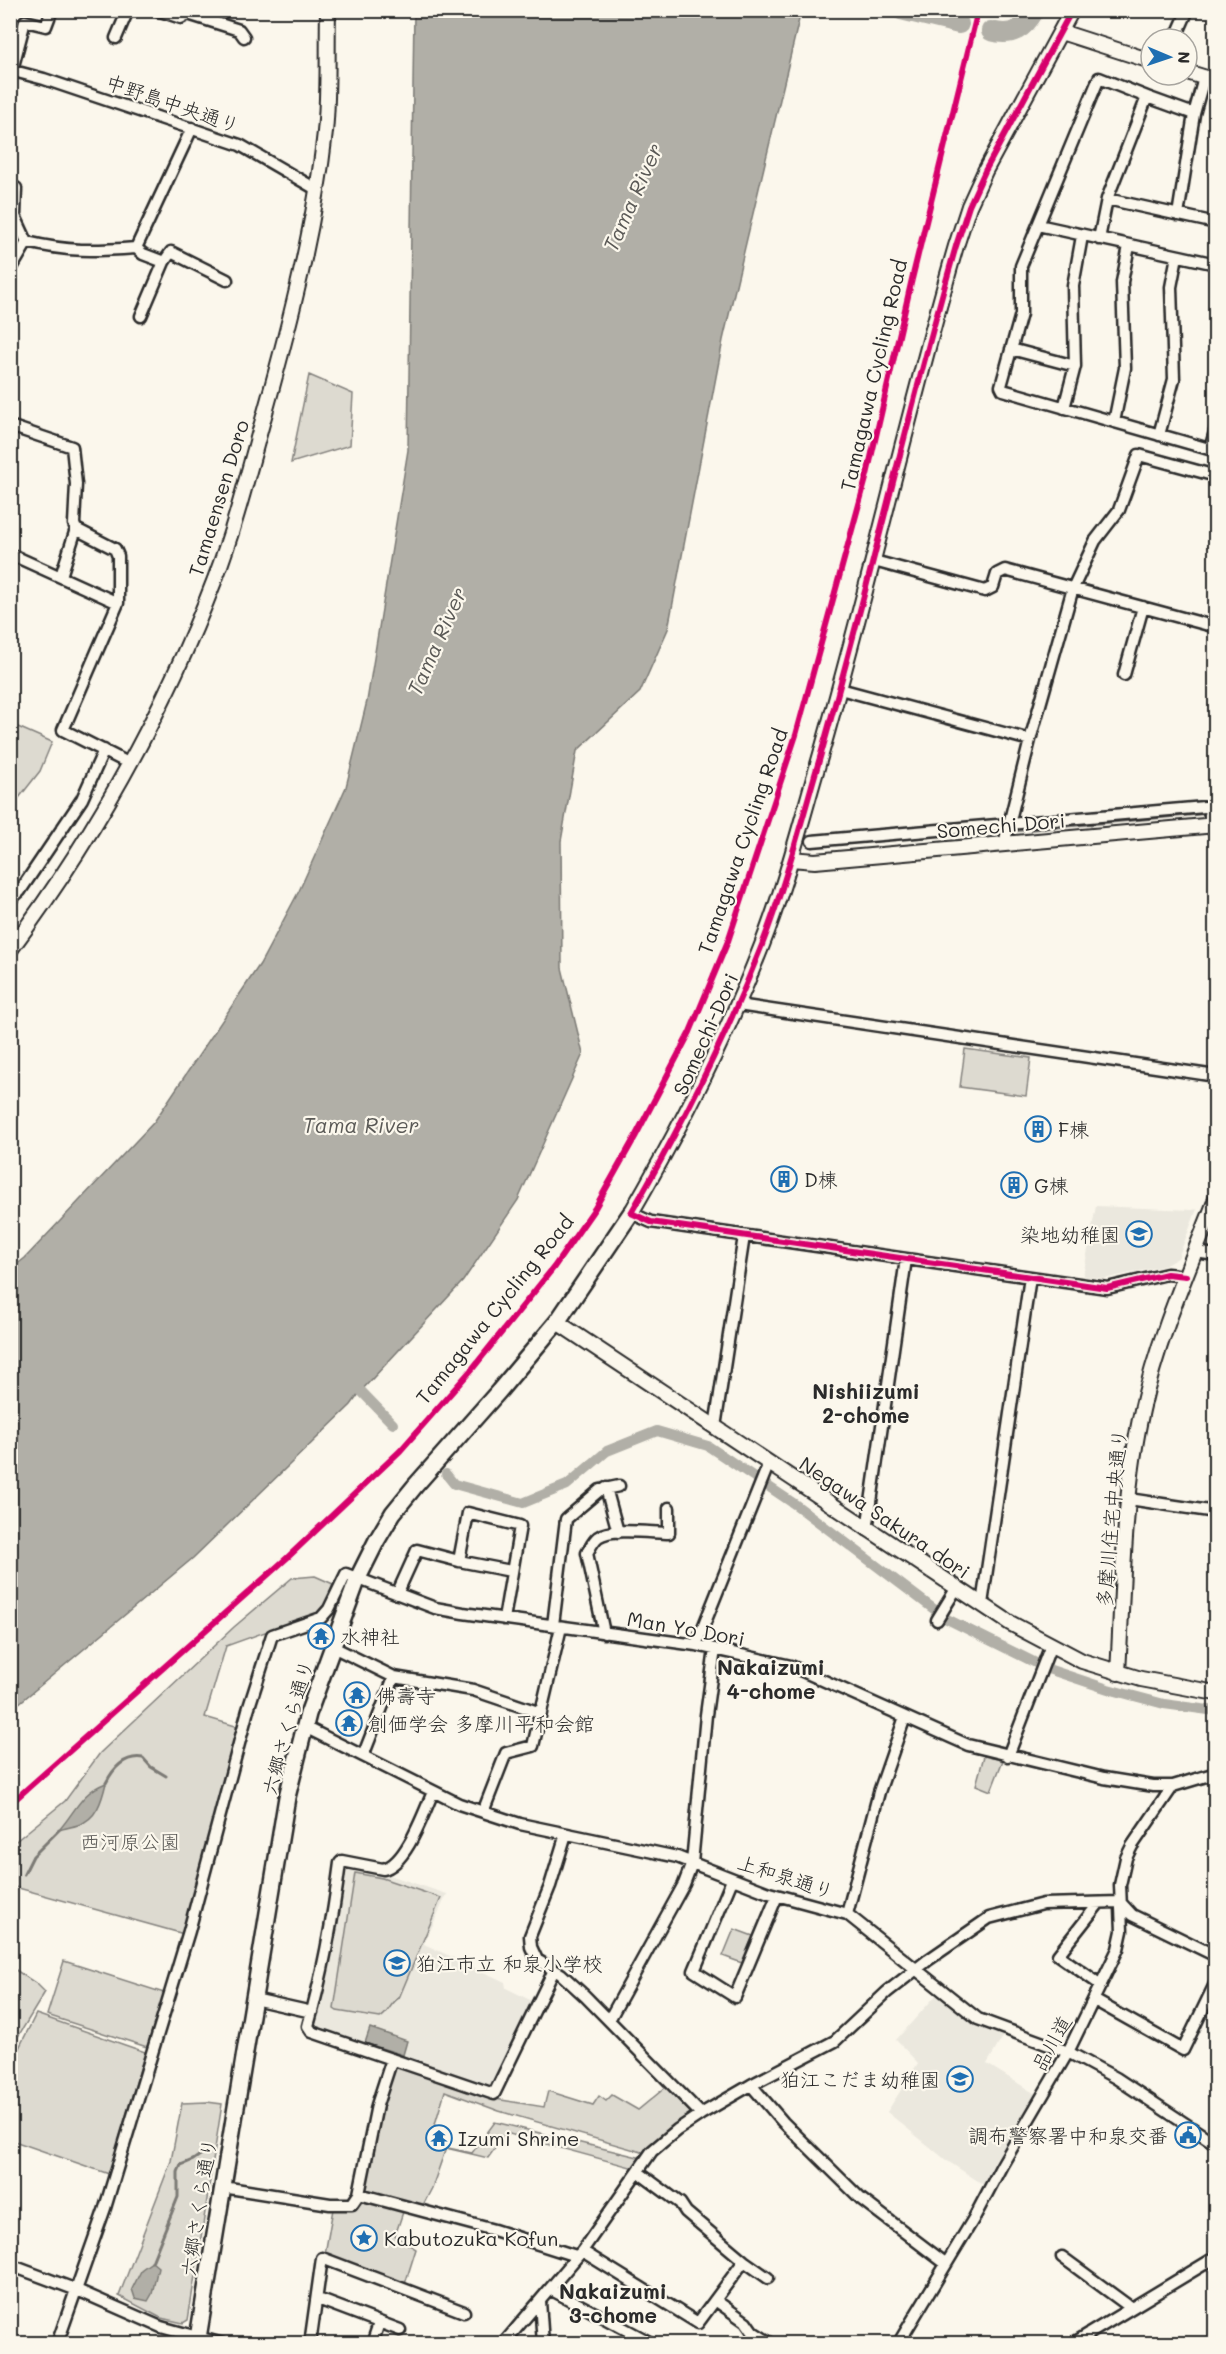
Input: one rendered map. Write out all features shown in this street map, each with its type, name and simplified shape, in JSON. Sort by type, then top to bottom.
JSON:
[{"type":"main road","name":"六郷さくら通り","points":[[198,2341],[286,1797],[305,1727],[358,1578],[393,1513],[557,1322],[630,1213]]},
{"type":"street","points":[[11,70],[25,21],[46,26],[52,10]]},
{"type":"street","points":[[116,38],[128,10]]},
{"type":"street","points":[[156,10],[181,18],[188,14],[239,30],[244,37]]},
{"type":"street","name":"Tamaensen Doro","points":[[10,950],[39,912],[96,825],[130,764],[173,679],[215,578],[282,352],[316,189],[325,130],[328,10]]},
{"type":"street","name":"Somechi-Dori","points":[[630,1213],[681,1125],[713,1063],[763,942],[791,859],[840,689],[945,282],[969,206],[991,159],[1072,10]]},
{"type":"street","points":[[1180,27],[1188,10]]},
{"type":"street","points":[[1061,32],[1139,57]]},
{"type":"street","name":"中野島中央通り","points":[[11,70],[240,145],[316,189]]},
{"type":"street","points":[[1194,114],[1099,78],[1021,266],[1021,314],[1001,386],[1003,390],[1213,450],[1215,428]]},
{"type":"street","points":[[1178,215],[1194,114],[1210,80]]},
{"type":"street","points":[[1099,239],[1107,200],[1147,97]]},
{"type":"street","points":[[136,248],[192,128]]},
{"type":"street","points":[[16,188],[15,216],[27,242]]},
{"type":"street","points":[[1107,200],[1215,223]]},
{"type":"street","points":[[1038,225],[1215,264]]},
{"type":"street","points":[[1064,408],[1075,366],[1073,286],[1082,236]]},
{"type":"street","points":[[27,242],[57,249],[88,252],[136,248],[143,254],[164,262]]},
{"type":"street","points":[[10,272],[27,242]]},
{"type":"street","points":[[1114,422],[1125,368],[1122,282],[1129,246]]},
{"type":"street","points":[[141,316],[164,262],[171,252],[227,280]]},
{"type":"street","points":[[1159,435],[1174,380],[1171,287],[1177,256]]},
{"type":"street","points":[[1011,349],[1075,366]]},
{"type":"street","points":[[10,426],[72,447],[76,484],[74,524],[76,529],[61,576]]},
{"type":"street","points":[[1005,844],[1030,740],[1073,588],[1095,541],[1119,510],[1139,455],[1215,476]]},
{"type":"street","points":[[76,529],[115,549],[118,556],[118,603],[63,730],[130,764]]},
{"type":"street","points":[[12,554],[118,603]]},
{"type":"street","points":[[874,561],[986,591],[993,587],[997,574],[1005,570],[1215,627]]},
{"type":"street","points":[[1124,675],[1143,607]]},
{"type":"street","points":[[840,689],[1030,740]]},
{"type":"street","points":[[10,900],[20,891],[82,799],[104,750]]},
{"type":"street","points":[[1213,826],[1215,791]]},
{"type":"street","points":[[812,841],[1214,806]]},
{"type":"street","name":"Somechi Dori","points":[[791,859],[815,861],[1213,826]]},
{"type":"street","points":[[738,1005],[1215,1076]]},
{"type":"street","name":"多摩川住宅中央通り","points":[[1118,1673],[1129,1499],[1142,1410],[1160,1347],[1215,1199]]},
{"type":"street","points":[[630,1213],[651,1222],[1107,1288],[1167,1274],[1186,1276]]},
{"type":"street","points":[[715,1427],[744,1236]]},
{"type":"street","points":[[1195,1252],[1215,1255]]},
{"type":"street","points":[[867,1530],[906,1259]]},
{"type":"street","points":[[982,1604],[1030,1276]]},
{"type":"street","name":"Negawa Sakura dori","points":[[557,1322],[715,1427],[766,1469],[867,1530],[982,1604],[1048,1652],[1179,1688],[1215,1693]]},
{"type":"street","points":[[696,1645],[766,1469]]},
{"type":"street","points":[[483,1812],[506,1754],[533,1746],[557,1626],[566,1520],[600,1490],[619,1486]]},
{"type":"street","points":[[606,1488],[618,1532]]},
{"type":"street","points":[[1129,1499],[1215,1512]]},
{"type":"street","points":[[604,1633],[587,1553],[596,1538],[603,1534],[669,1533],[669,1508]]},
{"type":"street","points":[[459,1561],[468,1513],[520,1526],[504,1618]]},
{"type":"street","points":[[397,1594],[417,1550],[511,1571]]},
{"type":"street","points":[[57,2343],[77,2290],[189,1931],[248,1710],[272,1635],[321,1618],[329,1609],[346,1574],[358,1578]]},
{"type":"street","name":"Man Yo Dori","points":[[358,1578],[435,1608],[696,1645],[791,1666],[968,1745],[1104,1778],[1153,1786],[1173,1786]]},
{"type":"street","points":[[937,1620],[956,1589]]},
{"type":"street","points":[[333,1647],[394,1677],[473,1690],[541,1713]]},
{"type":"street","points":[[609,2020],[679,1894],[692,1863],[706,1715],[715,1649]]},
{"type":"street","points":[[1008,1755],[1048,1652]]},
{"type":"street","points":[[363,1756],[394,1677]]},
{"type":"street","points":[[847,1914],[879,1792],[905,1717]]},
{"type":"street","name":"上和泉通り","points":[[305,1727],[433,1792],[483,1812],[520,1824],[677,1857],[777,1896],[847,1914],[978,2019],[1068,2052],[1116,2078],[1215,2144]]},
{"type":"street","points":[[1173,1786],[1215,1773]]},
{"type":"street","name":"品川道","points":[[898,2343],[974,2218],[1068,2052],[1094,2000],[1118,1949],[1122,1930],[1120,1885],[1126,1858],[1144,1827],[1173,1786]]},
{"type":"street","points":[[433,1792],[406,1849],[389,1868],[342,1861],[340,1863],[336,1898],[308,2026],[312,2032],[494,2094],[554,1970]]},
{"type":"street","points":[[566,1834],[550,1886],[530,1936],[531,1947],[537,1960],[554,1970],[585,1996],[701,2114]]},
{"type":"street","points":[[732,1880],[694,1971],[735,1996],[777,1896]]},
{"type":"street","points":[[503,2343],[579,2254],[652,2151],[701,2114],[835,2041],[887,1992],[989,1918],[1043,1904],[1120,1902],[1132,1916],[1215,1956]]},
{"type":"street","points":[[1099,1903],[1058,1955],[1101,1985]]},
{"type":"street","points":[[1094,2000],[1183,2050],[1215,1982]]},
{"type":"street","points":[[254,1999],[312,2012]]},
{"type":"street","points":[[223,2187],[330,2204],[352,2204],[359,2194],[377,2105],[392,2059]]},
{"type":"street","points":[[751,2085],[783,2122],[861,2199],[945,2263]]},
{"type":"street","points":[[638,2172],[680,2203],[686,2212],[768,2278]]},
{"type":"street","points":[[359,2194],[579,2254],[698,2323],[744,2260]]},
{"type":"street","points":[[1062,2257],[1130,2307]]},
{"type":"street","points":[[1072,2343],[1215,2257]]},
{"type":"street","points":[[310,2343],[318,2300],[322,2258],[464,2312]]},
{"type":"street","points":[[10,2265],[77,2290],[160,2328],[198,2341],[223,2343]]},
{"type":"street","points":[[550,2289],[653,2343]]},
{"type":"street","points":[[318,2300],[400,2330]]},
{"type":"street","points":[[715,2300],[746,2322],[753,2332],[772,2343]]},
{"type":"street","points":[[540,2301],[543,2343]]},
{"type":"street","points":[[372,2343],[379,2323]]},
{"type":"shaded area","name":"染地幼稚園","points":[[1096,1206],[1197,1209],[1178,1258],[1164,1266],[1104,1279],[1083,1276]]},
{"type":"shaded area","name":"狛江市立 和泉小学校","points":[[347,1866],[386,1874],[447,1894],[424,1944],[505,1982],[506,1988],[530,2000],[533,2004],[494,2090],[317,2030],[314,2026]]},
{"type":"shaded area","name":"狛江こだま幼稚園","points":[[938,1993],[976,2024],[1004,2035],[987,2064],[1037,2095],[993,2164],[984,2185],[946,2160],[887,2112],[918,2063],[896,2040]]},
{"type":"green space","points":[[309,375],[353,394],[350,445],[291,463]]},
{"type":"green space","points":[[11,724],[52,742],[40,771],[11,808]]},
{"type":"green space","points":[[1205,810],[1207,814],[1011,832],[1011,828]]},
{"type":"green space","points":[[965,1049],[1031,1058],[1026,1096],[960,1087]]},
{"type":"green space","name":"西河原公園","points":[[315,1576],[333,1584],[324,1609],[226,1646],[205,1717],[239,1727],[184,1934],[11,1886],[11,1845],[65,1801],[100,1753],[234,1627],[292,1578]]},
{"type":"green space","points":[[984,1756],[1003,1760],[991,1791],[976,1785]]},
{"type":"green space","points":[[355,1873],[382,1878],[441,1898],[399,1998],[380,2018],[334,2009]]},
{"type":"green space","points":[[734,1929],[753,1936],[742,1963],[723,1956]]},
{"type":"green space","points":[[64,1961],[164,1993],[147,2047],[47,2015]]},
{"type":"green space","points":[[11,1967],[45,1992],[11,2048]]},
{"type":"green space","points":[[36,2014],[145,2052],[109,2174],[11,2140],[11,2064]]},
{"type":"green space","name":"Izumi Shrine","points":[[395,2065],[495,2099],[544,2107],[548,2091],[593,2105],[599,2096],[606,2101],[612,2095],[638,2110],[666,2087],[693,2115],[645,2153],[499,2111],[445,2091],[429,2144],[472,2153],[495,2122],[642,2158],[634,2168],[506,2133],[488,2158],[446,2148],[432,2188],[422,2207],[366,2191],[364,2187]]},
{"type":"green space","points":[[182,2103],[222,2104],[188,2320],[183,2323],[161,2318],[119,2296],[171,2161]]},
{"type":"green space","points":[[362,2199],[403,2212],[395,2236],[416,2249],[405,2284],[325,2254],[333,2209],[352,2208]]},
{"type":"water","name":"Tama River","points":[[414,11],[801,11],[723,340],[668,629],[640,692],[577,751],[561,841],[562,968],[583,1054],[518,1200],[463,1281],[361,1391],[351,1405],[193,1558],[11,1710],[11,1269],[25,1258],[154,1122],[260,964],[299,891],[346,787],[367,701],[408,450]]},
{"type":"water","points":[[106,1783],[100,1802],[90,1818],[78,1825],[59,1830],[84,1797]]},
{"type":"water","points":[[370,2028],[407,2041],[403,2055],[365,2043]]},
{"type":"water","points":[[152,2262],[158,2267],[152,2294],[148,2301],[135,2298],[132,2289],[142,2269]]},
{"type":"waterway","points":[[901,10],[959,24]]},
{"type":"waterway","points":[[991,31],[1006,33],[1017,30],[1027,22],[1035,10]]},
{"type":"waterway","points":[[361,1391],[393,1424]]},
{"type":"waterway","points":[[446,1474],[454,1484],[523,1503],[567,1485],[607,1451],[657,1431],[708,1446],[796,1505],[947,1619],[1048,1669],[1108,1689],[1164,1704],[1216,1711]]},
{"type":"waterway","points":[[106,1783],[121,1763],[131,1758],[143,1758],[151,1767],[166,1776]]},
{"type":"waterway","points":[[24,1874],[33,1856],[59,1830]]},
{"type":"waterway","points":[[152,2262],[178,2197],[178,2172],[181,2165],[203,2153]]},
{"type":"cycle path","name":"Tamagawa Cycling Road","points":[[10,1804],[288,1557],[400,1451],[473,1368],[554,1267],[595,1208],[635,1137],[690,1032],[728,941],[796,735],[867,475],[978,10]]},
{"type":"cycle path","points":[[1072,10],[985,171],[969,206],[937,312],[833,712],[770,925],[733,1015],[702,1082],[631,1213],[651,1222],[1107,1288],[1167,1274],[1186,1276]]},
{"type":"place","name":"F棟","points":[[1038,1129]]},
{"type":"place","name":"D棟","points":[[784,1179]]},
{"type":"place","name":"G棟","points":[[1014,1185]]},
{"type":"place","name":"染地幼稚園","points":[[1139,1234]]},
{"type":"place","name":"水神社","points":[[321,1636]]},
{"type":"place","name":"佛壽寺","points":[[357,1695]]},
{"type":"place","name":"創価学会 多摩川平和会館","points":[[349,1723]]},
{"type":"place","name":"狛江市立 和泉小学校","points":[[397,1963]]},
{"type":"place","name":"狛江こだま幼稚園","points":[[960,2079]]},
{"type":"place","name":"調布警察署中和泉交番","points":[[1188,2135]]},
{"type":"place","name":"Izumi Shrine","points":[[439,2138]]},
{"type":"place","name":"Kabutozuka Kofun","points":[[364,2238]]},
{"type":"district","name":"Nishiizumi 2-chome","points":[[866,1402]]},
{"type":"district","name":"Nakaizumi 4-chome","points":[[771,1678]]},
{"type":"district","name":"Nakaizumi 3-chome","points":[[613,2302]]}]
